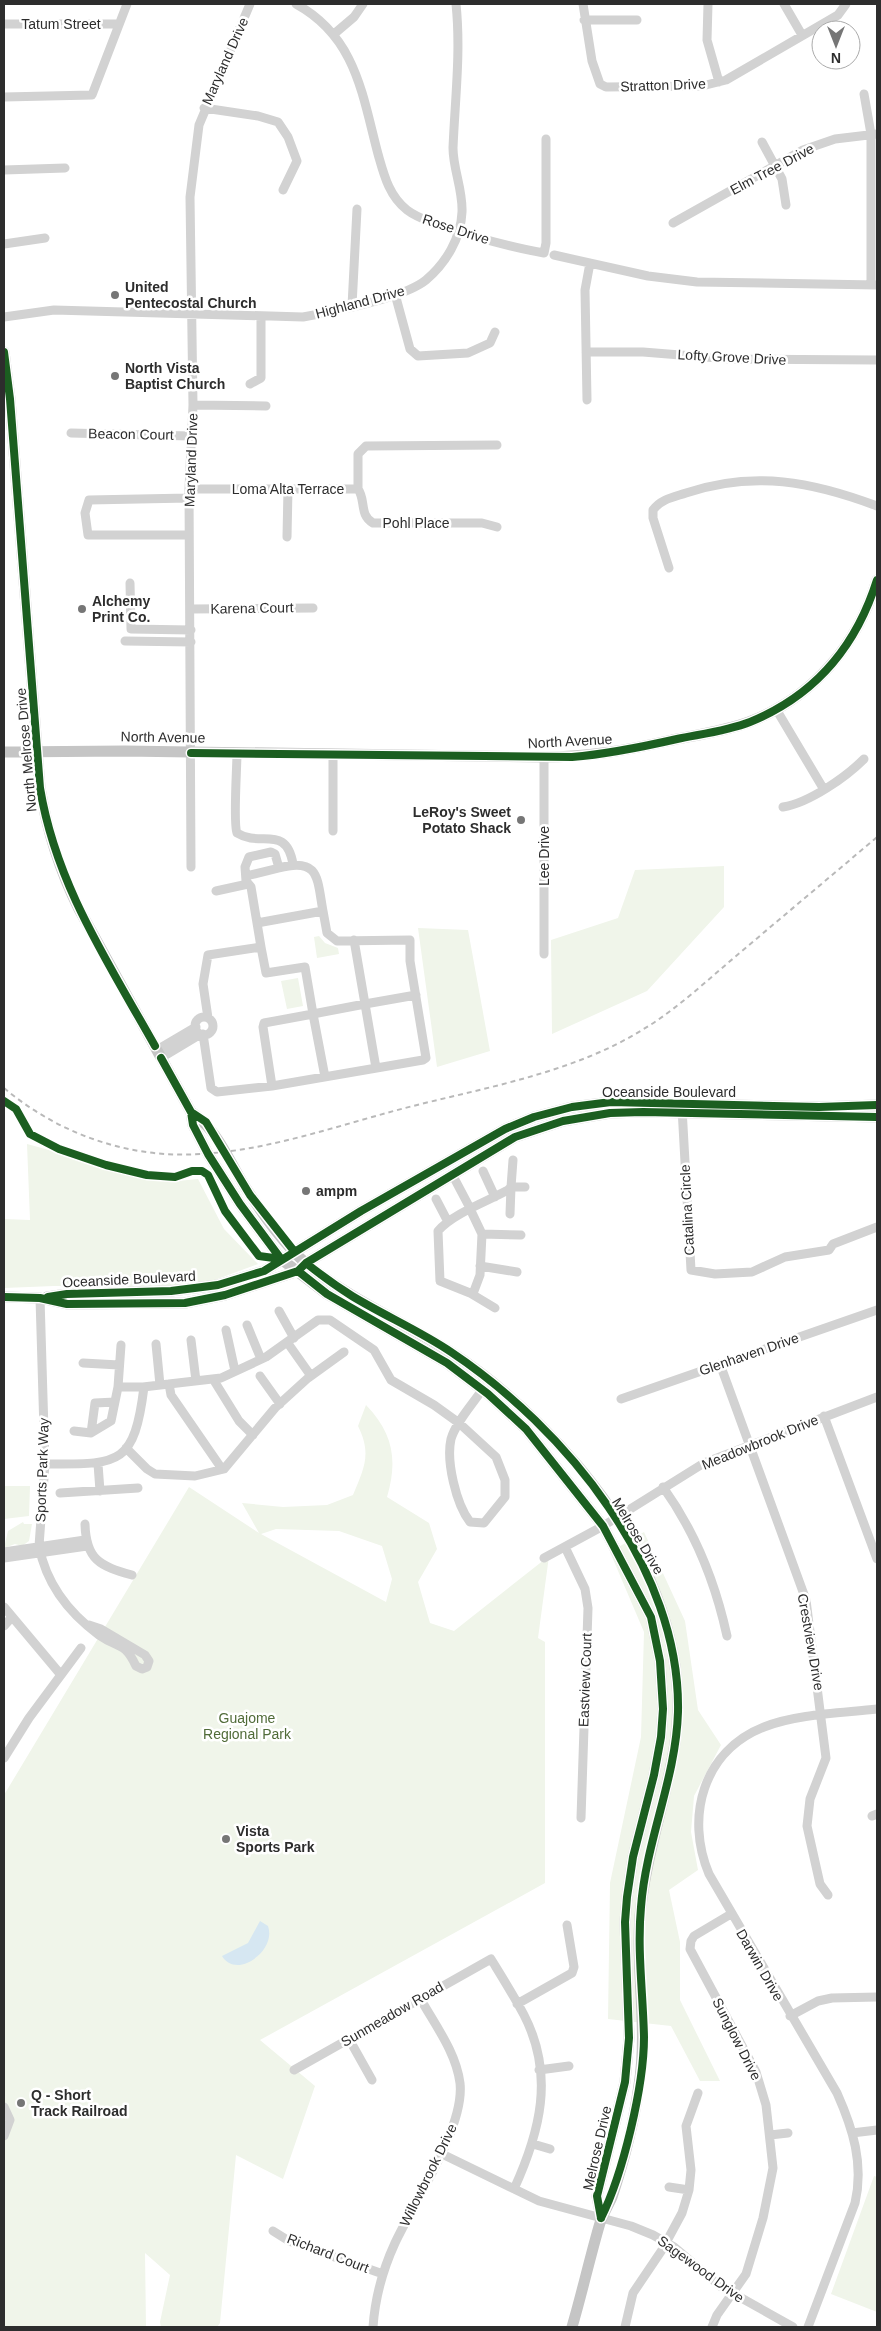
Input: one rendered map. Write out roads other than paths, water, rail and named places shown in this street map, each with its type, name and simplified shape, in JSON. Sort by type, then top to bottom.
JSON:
[{"type":"main road","name":"North Melrose Drive","points":[[4,358],[10,399],[37,752],[46,821],[66,883],[191,1112],[193,1125],[208,1154],[240,1204],[280,1259]]},
{"type":"main road","name":"North Avenue","points":[[4,752],[191,752],[544,757],[606,754],[724,729],[749,722],[776,709],[820,677],[840,656],[858,628],[877,585]]},
{"type":"main road","name":"Oceanside Boulevard","points":[[40,1298],[67,1294],[170,1291],[218,1286],[264,1271],[280,1259],[454,1158],[526,1120],[572,1107],[610,1102],[682,1108],[877,1117]]},
{"type":"main road","name":"Oceanside Boulevard","points":[[40,1298],[67,1304],[186,1303],[224,1295],[302,1267],[411,1198],[515,1137],[563,1121],[610,1114],[682,1108],[877,1105]]},
{"type":"main road","name":"North Melrose Drive","points":[[191,1112],[206,1122],[250,1195],[294,1252]]},
{"type":"main road","points":[[411,1198],[416,1191],[453,1168],[454,1158]]},
{"type":"main road","name":"Melrose Drive","points":[[294,1252],[302,1267],[327,1294],[448,1363],[526,1428],[603,1526],[650,1617],[660,1661],[663,1709],[654,1775],[633,1857],[627,1897],[625,1922],[629,2038],[625,2082],[596,2196],[601,2218]]},
{"type":"main road","name":"Melrose Drive","points":[[280,1259],[302,1267],[451,1352],[532,1418],[578,1467],[616,1518],[646,1571],[665,1616],[674,1662],[678,1711],[669,1780],[648,1861],[641,1900],[639,1924],[644,2040],[639,2086],[611,2199],[601,2218],[572,2327]]},
{"type":"main road","points":[[4,1297],[40,1298]]},
{"type":"street","points":[[4,97],[86,97],[92,95],[96,91],[127,4]]},
{"type":"street","name":"Maryland Drive","points":[[191,867],[190,436],[192,312],[190,197],[199,125],[204,108],[250,4]]},
{"type":"street","name":"Rose Drive","points":[[296,4],[311,12],[334,34],[347,52],[356,72],[384,178],[389,189],[408,211],[424,219],[459,230],[544,253],[546,139]]},
{"type":"street","points":[[334,34],[354,17],[363,4]]},
{"type":"street","name":"Highland Drive","points":[[4,317],[54,310],[192,312],[303,317],[395,294],[425,281],[444,261],[455,243],[459,230],[462,198],[453,149],[460,39],[456,4]]},
{"type":"street","name":"Stratton Drive","points":[[583,4],[584,20],[592,61],[600,84],[606,87],[702,86],[726,80],[838,15],[846,4]]},
{"type":"street","points":[[708,4],[707,40],[719,82]]},
{"type":"street","points":[[784,4],[802,35]]},
{"type":"street","points":[[584,20],[637,20]]},
{"type":"street","name":"Tatum Street","points":[[4,24],[119,24]]},
{"type":"street","points":[[554,255],[648,276],[697,282],[874,285],[874,134],[864,94]]},
{"type":"street","points":[[204,108],[270,119],[282,125],[297,161],[283,190]]},
{"type":"street","name":"Elm Tree Drive","points":[[673,223],[803,150],[835,139],[874,134]]},
{"type":"street","points":[[762,142],[782,179],[786,205]]},
{"type":"street","points":[[4,170],[65,168]]},
{"type":"street","points":[[352,306],[357,209]]},
{"type":"street","points":[[4,244],[45,238]]},
{"type":"street","points":[[586,400],[585,301],[586,276],[590,263]]},
{"type":"street","points":[[395,294],[410,349],[418,356],[468,353],[490,343],[495,332]]},
{"type":"street","points":[[250,384],[261,378],[261,316]]},
{"type":"street","name":"Lofty Grove Drive","points":[[586,352],[643,352],[730,359],[877,360]]},
{"type":"street","points":[[192,405],[266,406]]},
{"type":"street","name":"Beacon Court","points":[[71,433],[190,436]]},
{"type":"street","name":"Loma Alta Terrace","points":[[190,534],[88,535],[85,513],[89,500],[288,489],[358,489],[358,454],[366,446],[400,448],[497,445]]},
{"type":"street","points":[[669,568],[653,518],[653,510],[661,502],[692,491],[740,481],[798,482],[837,491],[877,506]]},
{"type":"street","points":[[288,489],[288,537]]},
{"type":"street","name":"Pohl Place","points":[[358,489],[363,496],[363,511],[368,520],[373,523],[482,524],[497,527]]},
{"type":"street","points":[[130,583],[131,629],[191,630]]},
{"type":"street","name":"Karena Court","points":[[191,609],[313,608]]},
{"type":"street","points":[[126,642],[191,642]]},
{"type":"street","points":[[776,709],[823,788]]},
{"type":"street","points":[[237,753],[237,802],[234,821],[237,833],[282,842],[290,849],[293,864]]},
{"type":"street","points":[[333,754],[333,831]]},
{"type":"street","name":"Lee Drive","points":[[544,757],[544,954]]},
{"type":"street","points":[[783,807],[794,806],[847,775],[864,758]]},
{"type":"street","points":[[279,868],[275,854],[271,852],[249,857],[245,867],[247,880],[251,887],[266,973],[305,967],[325,1077]]},
{"type":"street","points":[[208,1018],[200,1018],[200,1031],[208,1080],[214,1091],[272,1086],[424,1060],[426,1058],[410,961],[410,940],[337,941],[331,938],[327,933],[316,875],[312,868],[304,864],[293,864],[279,868],[216,891]]},
{"type":"street","points":[[257,923],[323,912]]},
{"type":"street","points":[[354,940],[376,1068]]},
{"type":"street","points":[[159,1054],[200,1031],[210,1032],[213,1027],[212,1021],[208,1018],[203,984],[208,955],[261,947]]},
{"type":"street","points":[[272,1086],[262,1027],[264,1023],[416,995]]},
{"type":"street","name":"Catalina Circle","points":[[682,1108],[691,1270],[715,1274],[752,1272],[785,1256],[828,1250],[833,1244],[877,1227]]},
{"type":"street","points":[[510,1214],[513,1160]]},
{"type":"street","points":[[483,1171],[495,1197]]},
{"type":"street","points":[[452,1174],[482,1234],[480,1275],[474,1291],[470,1293]]},
{"type":"street","points":[[496,1308],[470,1293],[442,1283],[439,1276],[438,1231],[448,1222],[495,1197],[511,1186],[525,1187]]},
{"type":"street","points":[[436,1199],[448,1222]]},
{"type":"street","points":[[482,1234],[521,1235]]},
{"type":"street","points":[[480,1266],[517,1272]]},
{"type":"street","name":"Sports Park Way","points":[[40,1298],[45,1464],[40,1550],[49,1576],[60,1597],[75,1614],[99,1634],[131,1653],[136,1666],[142,1669],[147,1667],[149,1661],[145,1655],[101,1629],[89,1625]]},
{"type":"street","name":"Glenhaven Drive","points":[[622,1399],[877,1310]]},
{"type":"street","points":[[279,1311],[290,1340],[311,1376]]},
{"type":"street","points":[[118,1387],[144,1387],[213,1379],[235,1372],[261,1359],[318,1320],[330,1320],[374,1350],[391,1380],[434,1405],[459,1423],[496,1458],[505,1480],[504,1501],[480,1524],[470,1522],[454,1491],[451,1441],[459,1423],[482,1390]]},
{"type":"street","points":[[247,1325],[261,1359]]},
{"type":"street","points":[[226,1330],[235,1372]]},
{"type":"street","points":[[191,1340],[196,1382]]},
{"type":"street","points":[[156,1344],[165,1385],[222,1469]]},
{"type":"street","points":[[74,1432],[92,1433],[111,1421],[118,1387],[121,1346]]},
{"type":"street","points":[[126,1448],[155,1474],[195,1476],[222,1469],[280,1404],[311,1376],[344,1352]]},
{"type":"street","points":[[83,1363],[119,1365]]},
{"type":"street","name":"Crestview Drive","points":[[720,1364],[806,1600],[826,1758],[810,1799],[806,1826],[817,1875],[820,1884],[828,1895]]},
{"type":"street","points":[[260,1376],[280,1404]]},
{"type":"street","points":[[213,1379],[239,1421],[253,1435]]},
{"type":"street","points":[[45,1464],[98,1464],[112,1460],[132,1443],[137,1430],[144,1387]]},
{"type":"street","name":"Meadowbrook Drive","points":[[544,1558],[603,1526],[704,1462],[877,1396]]},
{"type":"street","points":[[92,1433],[95,1403],[115,1402]]},
{"type":"street","points":[[824,1416],[877,1559]]},
{"type":"street","points":[[98,1464],[100,1491]]},
{"type":"street","points":[[662,1487],[690,1529],[706,1560],[719,1598],[727,1636]]},
{"type":"street","points":[[60,1493],[138,1488]]},
{"type":"street","points":[[85,1524],[86,1543],[92,1555],[107,1568],[132,1575]]},
{"type":"street","points":[[4,1558],[86,1543]]},
{"type":"street","name":"Eastview Court","points":[[565,1547],[585,1589],[588,1608],[581,1818]]},
{"type":"street","points":[[4,1552],[40,1550]]},
{"type":"street","points":[[4,1608],[61,1675]]},
{"type":"street","points":[[4,1626],[12,1618]]},
{"type":"street","points":[[4,1758],[29,1718],[80,1648]]},
{"type":"street","name":"Darwin Drive","points":[[808,2327],[855,2203],[859,2170],[852,2133],[837,2094],[709,1874],[699,1843],[697,1820],[700,1798],[710,1775],[723,1755],[750,1733],[778,1722],[877,1709]]},
{"type":"street","name":"Sunglow Drive","points":[[712,2327],[717,2315],[746,2274],[763,2218],[773,2168],[766,2105],[756,2072],[690,1949],[690,1941],[694,1936],[731,1914]]},
{"type":"street","points":[[514,2189],[533,2144],[541,2103],[537,2054],[524,2016],[517,2004],[572,1973],[574,1967],[567,1925]]},
{"type":"street","name":"Sunmeadow Road","points":[[294,2070],[491,1959],[517,2004]]},
{"type":"street","points":[[790,2016],[825,2000],[877,1997]]},
{"type":"street","name":"Willowbrook Drive","points":[[373,2327],[383,2274],[395,2244],[453,2128],[459,2106],[460,2082],[453,2056],[420,1998]]},
{"type":"street","points":[[350,2039],[372,2080]]},
{"type":"street","points":[[539,2070],[569,2066]]},
{"type":"street","points":[[625,2327],[633,2293],[666,2242],[682,2213],[689,2190],[690,2170],[686,2126],[698,2093]]},
{"type":"street","points":[[4,2107],[10,2120],[4,2136]]},
{"type":"street","points":[[852,2133],[877,2130]]},
{"type":"street","points":[[770,2135],[788,2134]]},
{"type":"street","points":[[533,2144],[550,2149]]},
{"type":"street","name":"Sagewood Drive","points":[[440,2153],[539,2201],[631,2226],[666,2242],[733,2294],[793,2327]]},
{"type":"street","points":[[669,2187],[689,2190]]},
{"type":"street","name":"Richard Court","points":[[273,2231],[290,2241],[383,2274]]},
{"type":"water","points":[[260,1921],[268,1926],[269,1935],[267,1945],[261,1953],[245,1964],[236,1965],[228,1963],[222,1956],[248,1943]]},
{"type":"railway","points":[[4,1088],[40,1114],[79,1134],[143,1152],[195,1154],[226,1152],[256,1147],[527,1078],[587,1058],[615,1045],[667,1014],[877,837]]},
{"type":"place","name":"United Pentecostal Church","points":[[115,295]]},
{"type":"place","name":"North Vista Baptist Church","points":[[115,376]]},
{"type":"place","name":"Alchemy Print Co.","points":[[82,609]]},
{"type":"place","name":"LeRoy's Sweet Potato Shack","points":[[521,820]]},
{"type":"place","name":"ampm","points":[[306,1191]]},
{"type":"place","name":"Vista Sports Park","points":[[226,1839]]},
{"type":"place","name":"Q - Short Track Railroad","points":[[21,2103]]},
{"type":"park label","name":"Guajome Regional Park","points":[[247,1726]]}]
